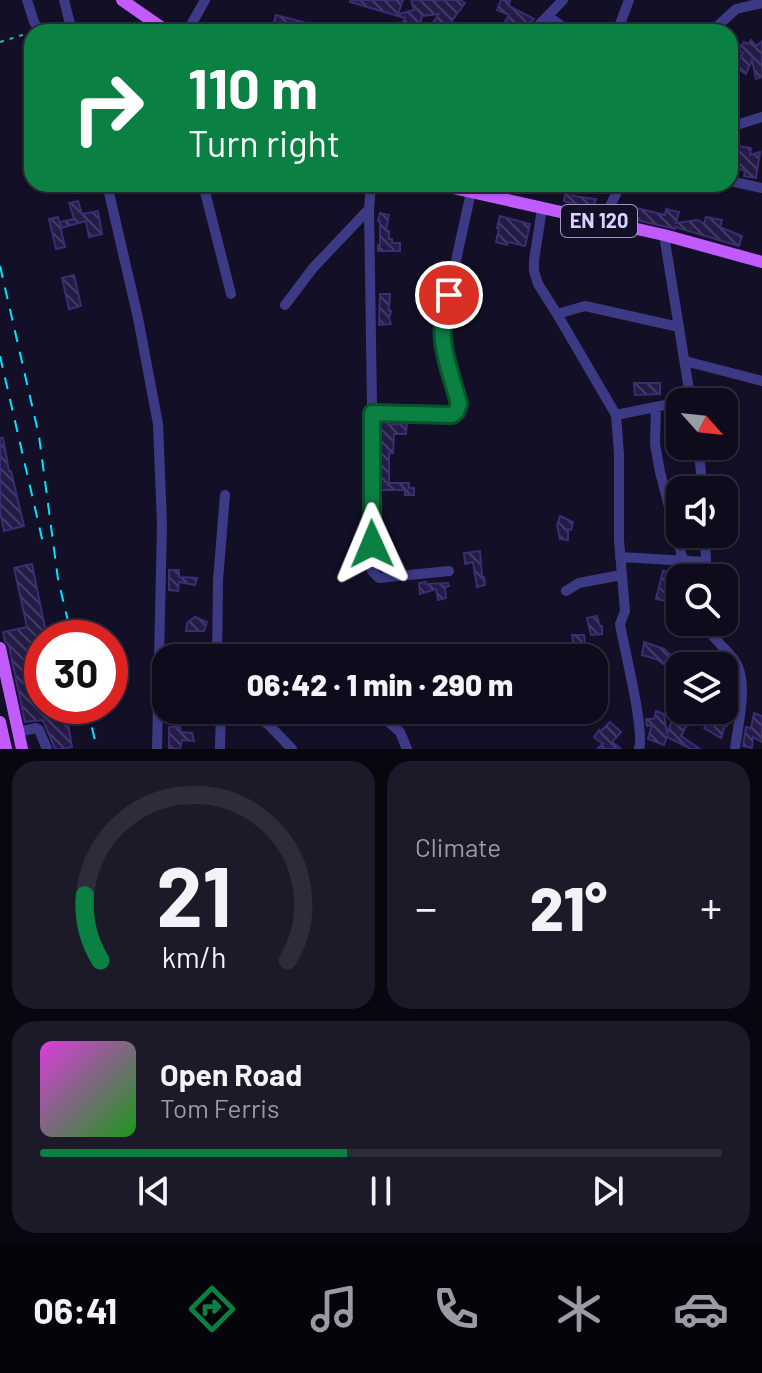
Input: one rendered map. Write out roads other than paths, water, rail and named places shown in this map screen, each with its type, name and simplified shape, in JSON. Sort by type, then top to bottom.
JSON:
[{"type":"main road","points":[[122,0],[156,24]]},
{"type":"main road","name":"EN 120","points":[[471,192],[664,235],[762,262]]},
{"type":"main road","points":[[0,648],[22,749]]},
{"type":"main road","points":[[6,749],[0,721],[14,716]]},
{"type":"street","points":[[27,0],[35,24]]},
{"type":"street","points":[[64,0],[70,24]]},
{"type":"street","points":[[192,24],[205,0]]},
{"type":"street","points":[[540,24],[563,0]]},
{"type":"street","points":[[620,24],[629,0]]},
{"type":"street","points":[[718,24],[734,5],[762,3]]},
{"type":"street","points":[[548,16],[559,24]]},
{"type":"street","points":[[738,124],[762,117]]},
{"type":"street","points":[[738,183],[762,188]]},
{"type":"street","points":[[109,192],[138,318],[158,424],[162,644]]},
{"type":"street","points":[[205,192],[231,294]]},
{"type":"street","points":[[370,192],[372,571],[379,578],[449,571]]},
{"type":"street","points":[[372,413],[452,415],[456,412],[459,404],[445,354],[443,320],[471,192]]},
{"type":"street","points":[[602,222],[617,192]]},
{"type":"street","points":[[285,305],[313,268],[369,209]]},
{"type":"street","points":[[542,209],[534,260],[538,284],[616,415],[620,557],[625,611],[620,624],[637,712],[639,749]]},
{"type":"street","points":[[664,235],[685,361],[686,388]]},
{"type":"street","points":[[557,314],[585,306],[679,327]]},
{"type":"street","points":[[685,361],[762,381]]},
{"type":"street","points":[[616,415],[666,405]]},
{"type":"street","points":[[656,407],[655,444],[683,560]]},
{"type":"street","points":[[217,644],[218,580],[225,495]]},
{"type":"street","points":[[620,557],[706,562],[706,548]]},
{"type":"street","points":[[566,591],[579,583],[621,575]]},
{"type":"street","points":[[712,636],[735,661],[743,681],[735,749]]},
{"type":"street","points":[[157,749],[160,724]]},
{"type":"street","points":[[220,749],[221,724]]},
{"type":"street","points":[[268,724],[292,749]]},
{"type":"street","points":[[391,724],[400,732],[407,749]]},
{"type":"street","points":[[18,732],[36,728],[47,749]]},
{"type":"railway","points":[[0,266],[39,436],[58,579],[68,620]]},
{"type":"railway","points":[[0,356],[43,543]]},
{"type":"railway","points":[[91,724],[97,749]]}]
